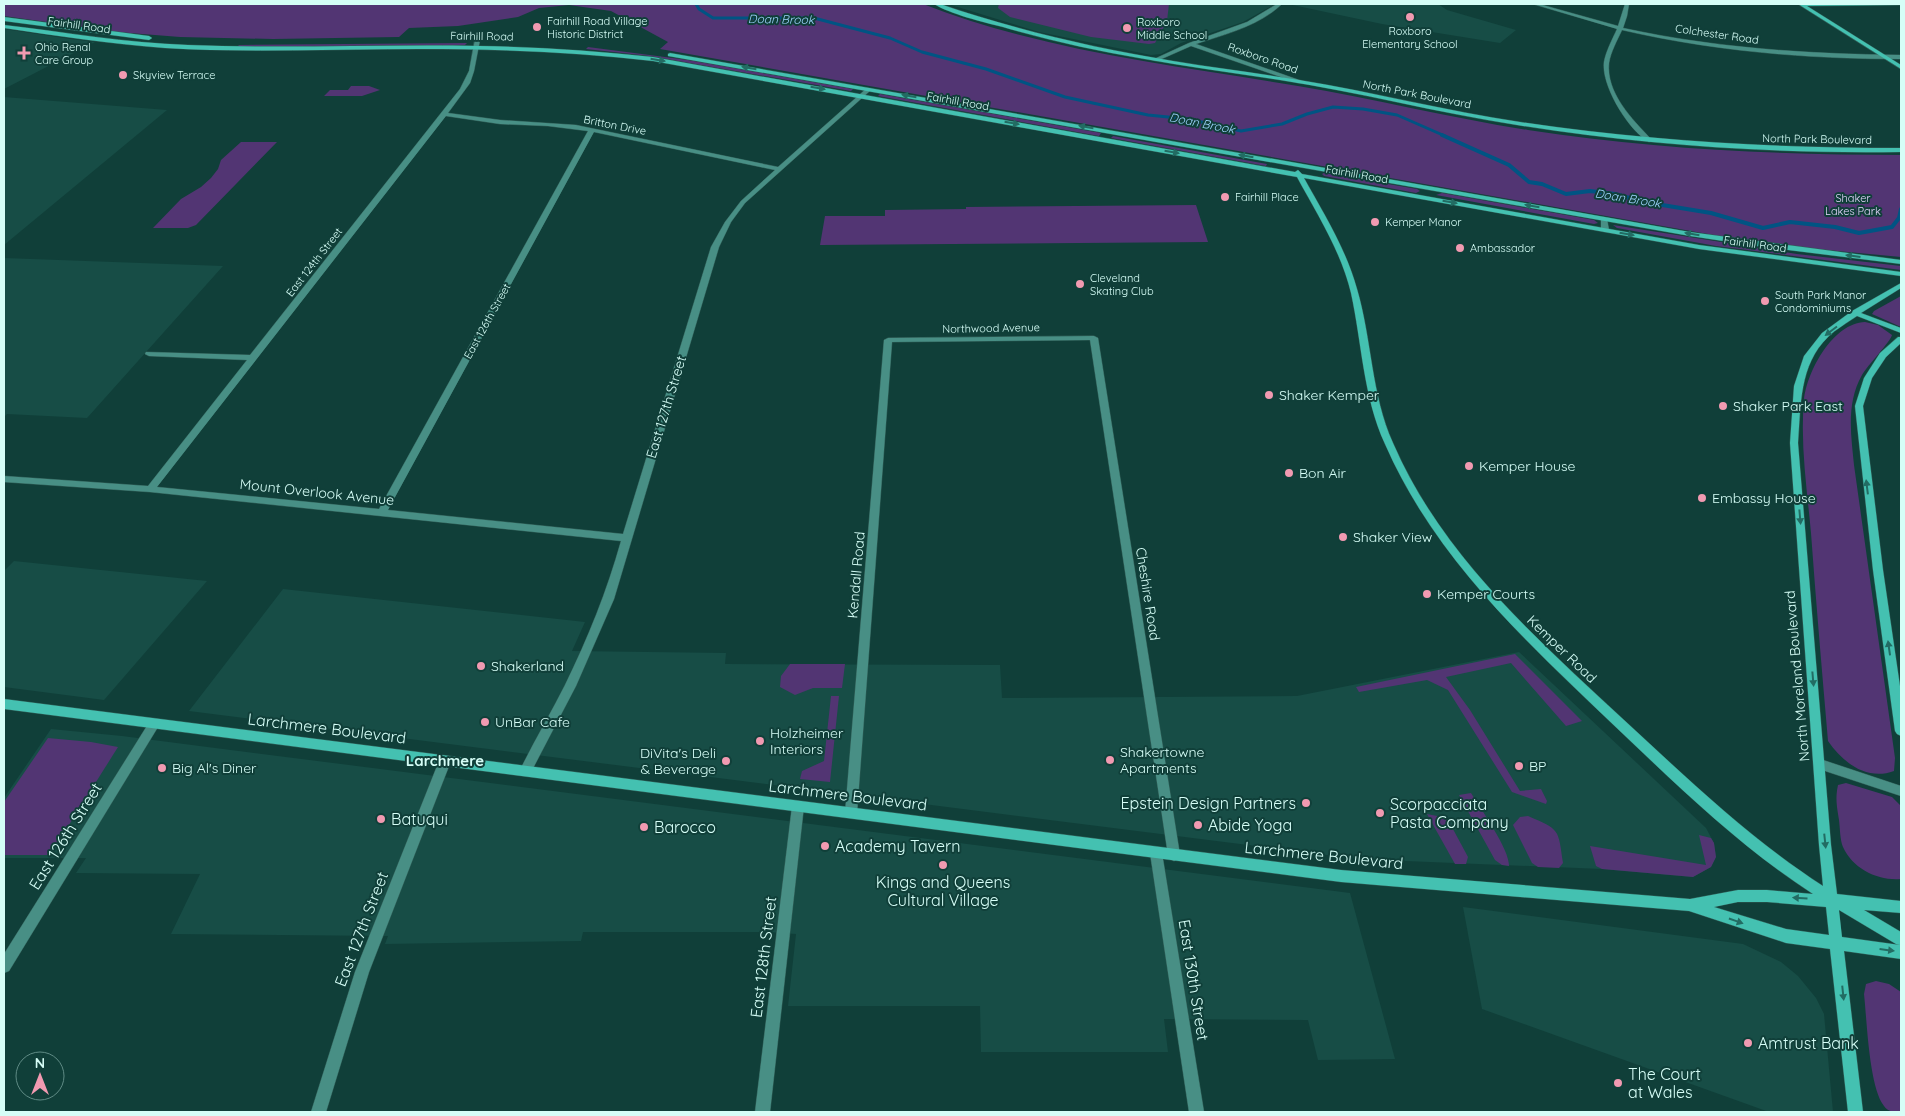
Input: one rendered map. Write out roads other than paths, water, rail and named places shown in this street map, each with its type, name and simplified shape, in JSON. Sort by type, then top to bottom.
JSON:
[{"type":"main road","name":"North Park Boulevard","points":[[936,4],[972,17],[1031,34],[1156,60],[1300,82],[1546,128],[1649,140],[1757,148],[1901,150]]},
{"type":"main road","points":[[1801,4],[1901,4]]},
{"type":"main road","points":[[1801,4],[1901,67]]},
{"type":"main road","name":"Fairhill Road","points":[[4,19],[161,39],[235,42],[459,40]]},
{"type":"main road","name":"Fairhill Road","points":[[4,26],[113,41],[169,46],[228,48],[478,42]]},
{"type":"main road","points":[[85,38],[98,32]]},
{"type":"main road","points":[[113,41],[125,35]]},
{"type":"main road","name":"Fairhill Road","points":[[468,40],[652,59],[866,92],[1107,131],[1756,244],[1901,262]]},
{"type":"main road","points":[[228,48],[235,42]]},
{"type":"main road","name":"Fairhill Road","points":[[578,51],[586,45],[656,52],[1102,139],[1605,230],[1765,257],[1901,274]]},
{"type":"main road","points":[[1102,139],[1107,131]]},
{"type":"main road","name":"Kemper Road","points":[[1294,164],[1339,249],[1354,291],[1369,383],[1383,431],[1404,476],[1447,543],[1493,599],[1541,649],[1709,806],[1773,858],[1832,900],[1901,939]]},
{"type":"main road","points":[[1426,198],[1428,188]]},
{"type":"main road","name":"North Moreland Boulevard","points":[[1858,1112],[1825,845],[1794,443],[1798,386],[1807,358],[1825,335],[1855,313],[1901,285]]},
{"type":"main road","points":[[1855,313],[1901,331]]},
{"type":"main road","points":[[1901,339],[1884,355],[1868,378],[1859,406],[1878,570],[1901,731]]},
{"type":"main road","name":"Larchmere Boulevard","points":[[4,704],[1341,876],[1690,906],[1766,931],[1837,944],[1901,952]]},
{"type":"main road","name":"Larchmere Boulevard","points":[[1690,906],[1738,896],[1832,900],[1901,907]]},
{"type":"street","name":"Roxboro Road","points":[[1156,60],[1191,44],[1256,20],[1270,13],[1280,4]]},
{"type":"street","name":"Colchester Road","points":[[1534,4],[1619,28],[1694,42],[1761,51],[1901,57]]},
{"type":"street","points":[[1627,4],[1626,17],[1609,52],[1606,70],[1612,92],[1634,125],[1649,140]]},
{"type":"street","name":"East 124th Street","points":[[150,489],[445,114],[471,77],[478,42]]},
{"type":"street","name":"Roxboro Road","points":[[1191,44],[1300,82]]},
{"type":"street","name":"East 127th Street","points":[[526,770],[571,688],[590,647],[621,564],[626,538],[715,247],[728,222],[743,202],[866,92]]},
{"type":"street","name":"Britton Drive","points":[[445,114],[500,122],[548,124],[592,130],[780,169]]},
{"type":"street","name":"East 126th Street","points":[[382,513],[592,130]]},
{"type":"street","points":[[1604,219],[1605,230]]},
{"type":"street","name":"Northwood Avenue","points":[[888,340],[1094,338]]},
{"type":"street","name":"Cheshire Road","points":[[1094,338],[1174,855]]},
{"type":"street","name":"Kendall Road","points":[[850,812],[888,340]]},
{"type":"street","points":[[149,354],[252,358]]},
{"type":"street","name":"Mount Overlook Avenue","points":[[4,479],[150,489],[626,538]]},
{"type":"street","name":"East 126th Street","points":[[4,966],[154,724]]},
{"type":"street","name":"East 127th Street","points":[[318,1112],[362,972],[445,760]]},
{"type":"street","points":[[1820,764],[1901,791]]},
{"type":"street","name":"East 128th Street","points":[[762,1112],[798,806]]},
{"type":"street","name":"East 130th Street","points":[[1156,853],[1197,1112]]},
{"type":"waterway","name":"Doan Brook","points":[[696,4],[699,9],[713,18],[814,18],[890,38],[922,52],[986,69],[1065,97],[1148,115],[1188,119],[1241,131],[1282,124],[1307,114],[1333,107],[1363,109],[1397,115],[1445,136]]},
{"type":"waterway","name":"Doan Brook","points":[[1442,135],[1509,165],[1529,182],[1542,184],[1566,194],[1590,191],[1615,194],[1644,202],[1711,213],[1763,228],[1790,222],[1835,227],[1859,233],[1892,227],[1899,218],[1901,209]]},
{"type":"place","name":"Roxboro Elementary School","points":[[1410,17]]},
{"type":"place","name":"Fairhill Road Village Historic District","points":[[537,27]]},
{"type":"place","name":"Roxboro Middle School","points":[[1127,28]]},
{"type":"place","name":"Ohio Renal Care Group","points":[[24,53]]},
{"type":"place","name":"Skyview Terrace","points":[[123,75]]},
{"type":"place","name":"Fairhill Place","points":[[1225,197]]},
{"type":"place","name":"Kemper Manor","points":[[1375,222]]},
{"type":"place","name":"Ambassador","points":[[1460,248]]},
{"type":"place","name":"Cleveland Skating Club","points":[[1080,284]]},
{"type":"place","name":"South Park Manor Condominiums","points":[[1765,301]]},
{"type":"place","name":"Shaker Kemper","points":[[1269,395]]},
{"type":"place","name":"Shaker Park East","points":[[1723,406]]},
{"type":"place","name":"Kemper House","points":[[1469,466]]},
{"type":"place","name":"Bon Air","points":[[1289,473]]},
{"type":"place","name":"Embassy House","points":[[1702,498]]},
{"type":"place","name":"Shaker View","points":[[1343,537]]},
{"type":"place","name":"Kemper Courts","points":[[1427,594]]},
{"type":"place","name":"Shakerland","points":[[481,666]]},
{"type":"place","name":"UnBar Cafe","points":[[485,722]]},
{"type":"place","name":"Holzheimer Interiors","points":[[760,741]]},
{"type":"place","name":"Shakertowne Apartments","points":[[1110,760]]},
{"type":"place","name":"DiVita's Deli & Beverage","points":[[726,761]]},
{"type":"place","name":"BP","points":[[1519,766]]},
{"type":"place","name":"Big Al's Diner","points":[[162,768]]},
{"type":"place","name":"Epstein Design Partners","points":[[1306,803]]},
{"type":"place","name":"Scorpacciata Pasta Company","points":[[1380,813]]},
{"type":"place","name":"Batuqui","points":[[381,819]]},
{"type":"place","name":"Abide Yoga","points":[[1198,825]]},
{"type":"place","name":"Barocco","points":[[644,827]]},
{"type":"place","name":"Academy Tavern","points":[[825,846]]},
{"type":"place","name":"Kings and Queens Cultural Village","points":[[943,865]]},
{"type":"place","name":"Amtrust Bank","points":[[1748,1043]]},
{"type":"place","name":"The Court at Wales","points":[[1618,1083]]},
{"type":"district","name":"Larchmere","points":[[445,760]]},
{"type":"park label","name":"Shaker Lakes Park","points":[[1853,204]]}]
